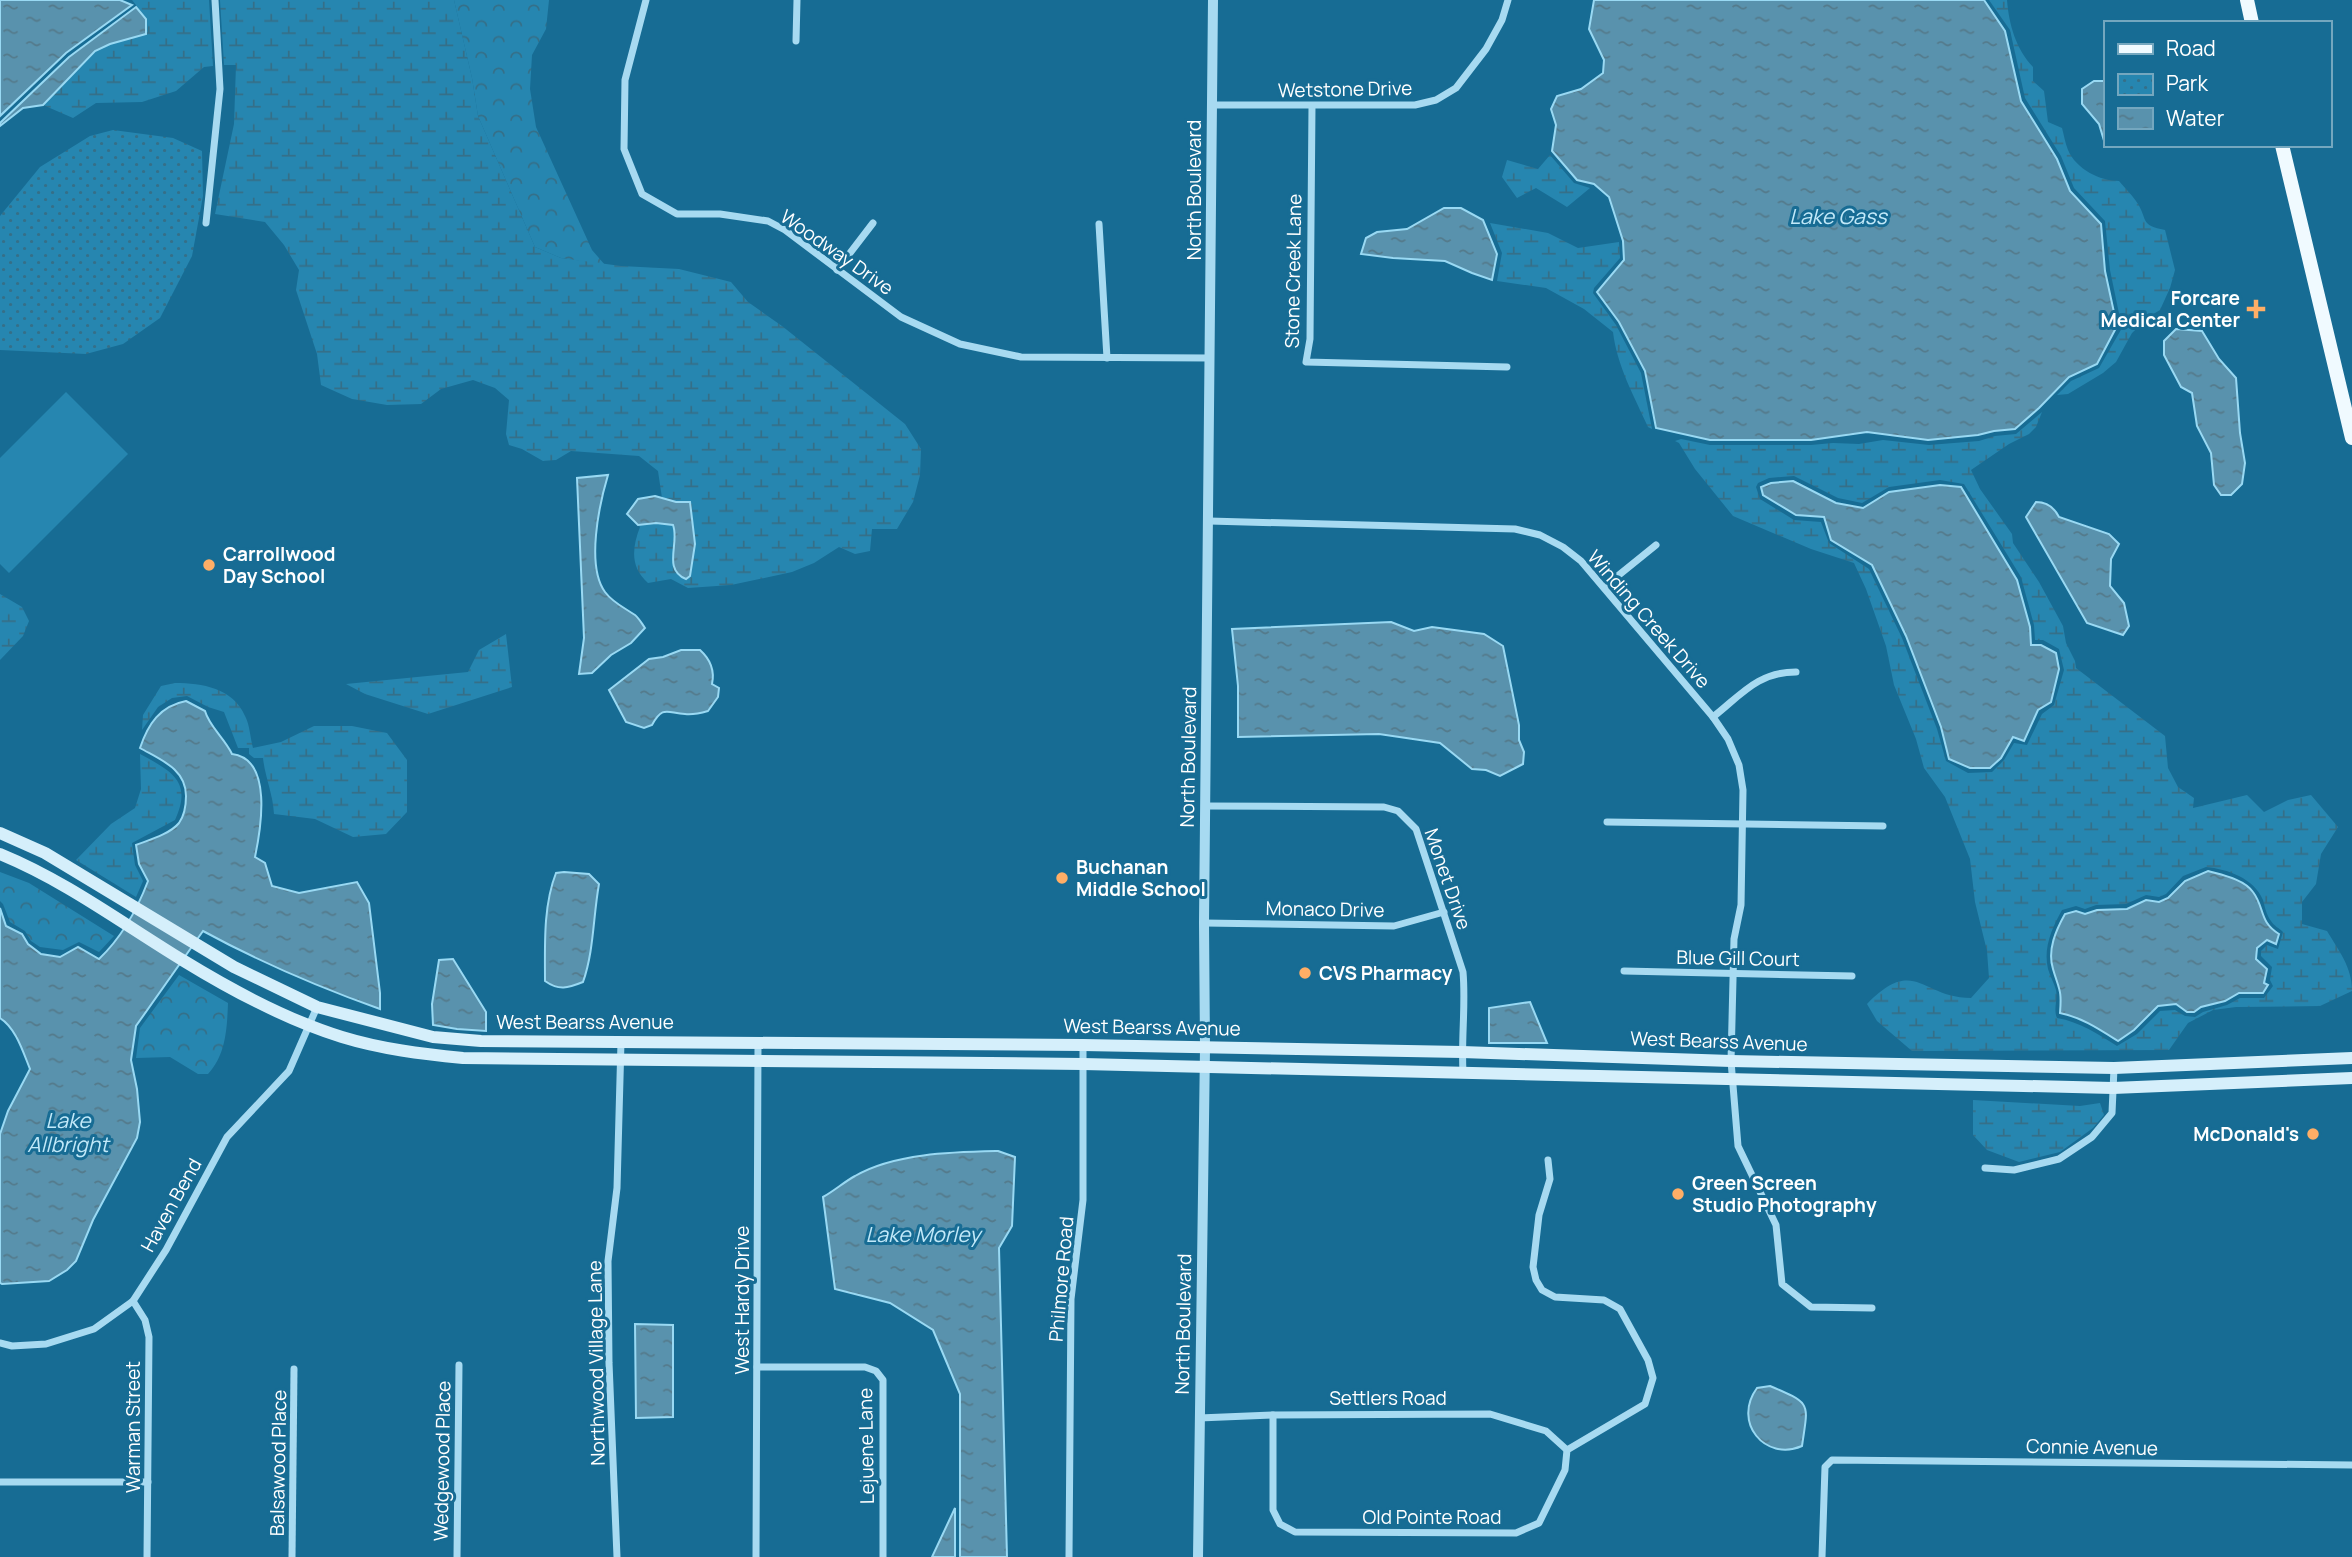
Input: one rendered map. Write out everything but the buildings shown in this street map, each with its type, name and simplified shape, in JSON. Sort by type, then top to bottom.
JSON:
[{"type":"main road","points":[[2247,0],[2252,21]]},
{"type":"main road","points":[[2282,147],[2352,438]]},
{"type":"main road","name":"West Bearss Avenue","points":[[0,833],[19,840],[131,904],[234,967],[317,1007],[433,1037],[513,1041],[1083,1045],[2114,1068],[2352,1058]]},
{"type":"main road","name":"West Bearss Avenue","points":[[5,856],[49,877],[120,919],[184,962],[267,1006],[343,1037],[424,1054],[513,1060],[1083,1064],[2113,1088],[2352,1078]]},
{"type":"street","points":[[206,223],[220,89],[215,0]]},
{"type":"street","name":"Woodway Drive","points":[[646,0],[625,79],[624,149],[642,194],[677,214],[720,214],[768,221],[785,230],[901,317],[960,344],[1021,357],[1210,358]]},
{"type":"street","points":[[796,41],[797,0]]},
{"type":"street","name":"North Boulevard","points":[[1198,1557],[1205,1067],[1213,0]]},
{"type":"street","name":"Wetstone Drive","points":[[1212,105],[1415,106],[1436,100],[1455,88],[1486,50],[1502,20],[1508,0]]},
{"type":"street","name":"Stone Creek Lane","points":[[1312,106],[1310,339],[1306,362],[1507,367]]},
{"type":"street","points":[[837,270],[873,223]]},
{"type":"street","points":[[1099,225],[1107,358]]},
{"type":"street","name":"Winding Creek Drive","points":[[1209,521],[1515,529],[1540,535],[1563,547],[1581,561],[1604,587],[1713,717],[1728,739],[1739,765],[1743,790],[1741,905],[1734,939],[1731,1061],[1738,1146],[1776,1225],[1782,1284],[1811,1307],[1872,1308]]},
{"type":"street","points":[[1604,587],[1656,545]]},
{"type":"street","points":[[1713,717],[1763,678],[1778,672],[1797,672]]},
{"type":"street","name":"Monet Drive","points":[[1205,806],[1384,807],[1398,811],[1416,829],[1463,971],[1463,1072]]},
{"type":"street","points":[[1607,822],[1883,826]]},
{"type":"street","points":[[5,856],[19,840]]},
{"type":"street","name":"Monaco Drive","points":[[1204,923],[1395,926],[1444,912]]},
{"type":"street","name":"Blue Gill Court","points":[[1624,971],[1852,976]]},
{"type":"street","name":"Haven Bend","points":[[0,1343],[12,1346],[46,1345],[94,1329],[132,1301],[166,1250],[227,1137],[289,1071],[317,1007]]},
{"type":"street","points":[[513,1041],[513,1060]]},
{"type":"street","name":"Northwood Village Lane","points":[[617,1557],[609,1363],[608,1261],[617,1188],[621,1042]]},
{"type":"street","name":"West Hardy Drive","points":[[756,1557],[758,1043]]},
{"type":"street","points":[[903,1044],[903,1063]]},
{"type":"street","name":"Philmore Road","points":[[1069,1557],[1071,1299],[1083,1200],[1083,1045]]},
{"type":"street","points":[[1985,1168],[2014,1170],[2062,1157],[2092,1137],[2112,1113],[2114,1068]]},
{"type":"street","points":[[1548,1160],[1550,1179],[1539,1215],[1533,1267],[1535,1280],[1542,1290],[1555,1297],[1604,1300],[1620,1309],[1648,1360],[1653,1378],[1645,1404],[1567,1450]]},
{"type":"street","name":"Warman Street","points":[[132,1301],[145,1320],[149,1337],[147,1557]]},
{"type":"street","name":"Wedgewood Place","points":[[457,1557],[459,1365]]},
{"type":"street","name":"Lejuene Lane","points":[[757,1367],[864,1367],[876,1371],[883,1380],[883,1557]]},
{"type":"street","name":"Balsawood Place","points":[[292,1557],[294,1368]]},
{"type":"street","name":"Settlers Road","points":[[1199,1418],[1490,1414],[1546,1431],[1567,1450]]},
{"type":"street","name":"Old Pointe Road","points":[[1273,1415],[1273,1510],[1280,1524],[1295,1532],[1516,1533],[1539,1523],[1564,1470],[1567,1450]]},
{"type":"street","name":"Connie Avenue","points":[[1822,1557],[1825,1467],[1832,1460],[2352,1465]]},
{"type":"street","points":[[0,1482],[148,1482]]},
{"type":"green space","points":[[132,0],[209,0],[213,66],[204,67],[176,91],[142,102],[96,103],[73,118],[43,105],[95,51],[146,34],[143,14]]},
{"type":"green space","points":[[220,0],[454,0],[478,116],[535,247],[561,258],[621,266],[679,269],[731,282],[748,302],[905,424],[921,449],[920,475],[913,502],[897,529],[872,529],[870,551],[855,554],[839,547],[814,563],[792,572],[731,585],[688,588],[671,579],[648,583],[635,564],[635,542],[640,527],[638,525],[673,525],[676,532],[673,553],[690,576],[694,540],[690,520],[684,511],[675,503],[662,498],[658,471],[639,456],[571,451],[556,460],[543,461],[509,445],[506,434],[509,400],[495,388],[473,380],[441,389],[421,404],[387,405],[352,399],[321,385],[317,354],[296,290],[299,270],[284,245],[265,222],[215,214],[234,124],[236,65],[224,65]]},
{"type":"green space","points":[[454,0],[549,0],[546,29],[532,55],[530,89],[536,127],[592,250],[605,265],[561,258],[535,247],[478,116]]},
{"type":"green space","points":[[1989,0],[2007,0],[2014,36],[2033,67],[2033,81],[2044,91],[2048,122],[2062,128],[2072,157],[2089,173],[2119,181],[2136,201],[2146,222],[2165,230],[2175,270],[2160,310],[2132,333],[2116,362],[2068,394],[2057,395],[2071,381],[2099,368],[2122,328],[2110,270],[2105,221],[2074,188],[2061,156],[2025,98],[2010,30]]},
{"type":"green space","points":[[113,130],[173,138],[202,151],[203,196],[192,256],[160,318],[123,344],[86,354],[0,350],[0,216],[40,167],[90,136]]},
{"type":"green space","points":[[1550,155],[1574,183],[1590,188],[1567,207],[1536,188],[1517,198],[1502,177],[1507,160],[1538,169]]},
{"type":"green space","points":[[1490,223],[1548,233],[1578,248],[1619,242],[1620,258],[1594,288],[1593,293],[1616,325],[1641,373],[1652,429],[1648,427],[1627,381],[1613,332],[1584,309],[1546,288],[1497,281],[1502,253]]},
{"type":"green space","points":[[66,392],[128,454],[9,573],[0,564],[0,458]]},
{"type":"green space","points":[[2042,412],[2036,427],[2029,434],[1971,470],[1980,489],[2012,534],[2013,543],[2039,582],[2063,626],[2066,643],[2076,668],[2165,736],[2168,768],[2178,787],[2194,798],[2193,808],[2247,795],[2264,812],[2288,800],[2311,795],[2338,827],[2321,854],[2316,884],[2302,902],[2302,924],[2327,931],[2347,967],[2352,991],[2320,1006],[2236,1007],[2213,1010],[2188,1023],[2169,1050],[1912,1051],[1877,1021],[1867,1004],[1896,982],[1918,983],[1954,996],[1971,998],[1989,978],[1987,951],[1975,902],[1970,859],[1945,797],[1924,768],[1916,739],[1894,685],[1886,646],[1854,563],[1811,549],[1733,516],[1675,441],[1681,439],[1710,445],[1811,445],[1859,444],[1883,440],[1929,445],[1979,441],[2016,434]],"holes":[[[1794,476],[1838,498],[1862,503],[1889,487],[1940,480],[1964,484],[2021,577],[2034,625],[2035,640],[2043,640],[2059,649],[2064,670],[2054,705],[2042,714],[2027,745],[2014,743],[2004,760],[1992,772],[1968,773],[1946,761],[1937,729],[1902,638],[1869,569],[1829,543],[1821,522],[1794,520],[1760,499],[1756,487],[1758,483],[1769,478]],[[2206,867],[2247,880],[2259,892],[2269,918],[2283,932],[2278,949],[2267,945],[2261,951],[2261,956],[2272,967],[2270,980],[2273,986],[2264,998],[2240,998],[2195,1017],[2185,1016],[2175,1010],[2160,1011],[2137,1034],[2117,1046],[2081,1025],[2057,1018],[2056,990],[2048,969],[2047,953],[2052,931],[2062,910],[2076,906],[2085,909],[2096,905],[2126,904],[2146,895],[2159,897],[2166,894],[2183,876]]]},
{"type":"green space","points":[[0,594],[22,607],[29,621],[23,636],[0,660]]},
{"type":"green space","points":[[506,634],[512,687],[428,714],[365,694],[346,684],[468,672],[479,650]]},
{"type":"green space","points":[[175,683],[206,686],[233,699],[247,720],[253,748],[281,742],[314,726],[352,726],[387,733],[407,760],[407,812],[386,834],[353,837],[315,819],[274,814],[263,758],[254,758],[249,754],[249,748],[238,748],[224,712],[187,696],[172,698],[158,707],[142,730],[143,715],[161,686]]},
{"type":"green space","points":[[140,754],[161,766],[176,779],[181,796],[175,820],[132,843],[135,865],[143,881],[136,897],[76,860],[111,824],[135,808],[141,789]]},
{"type":"green space","points":[[0,872],[29,883],[114,936],[99,952],[79,942],[63,950],[40,947],[31,941],[25,931],[10,922],[0,901]]},
{"type":"green space","points":[[179,975],[228,1003],[222,1050],[208,1074],[198,1074],[170,1057],[136,1058],[140,1028]]},
{"type":"green space","points":[[1973,1100],[2080,1106],[2100,1103],[2104,1115],[2093,1128],[2060,1152],[2019,1162],[1987,1150],[1973,1135]]},
{"type":"water","points":[[0,0],[120,0],[132,5],[66,53],[0,116]]},
{"type":"water","name":"Lake Gass","points":[[1594,0],[1984,0],[2005,31],[2021,101],[2057,159],[2070,191],[2101,224],[2105,271],[2117,326],[2097,364],[2069,377],[2015,429],[1978,435],[1928,440],[1867,432],[1811,440],[1710,440],[1656,428],[1645,371],[1619,322],[1597,292],[1624,260],[1623,241],[1609,197],[1594,184],[1577,180],[1552,151],[1556,125],[1551,109],[1557,96],[1581,89],[1603,73],[1604,60],[1589,29]]},
{"type":"water","points":[[136,7],[146,19],[146,34],[95,51],[43,105],[23,108],[0,126],[0,123],[69,57]]},
{"type":"water","points":[[2094,81],[2104,81],[2104,141],[2099,124],[2082,104],[2082,89]]},
{"type":"water","points":[[1444,208],[1461,208],[1483,220],[1497,254],[1492,280],[1445,261],[1361,254],[1366,238],[1377,232],[1407,229]]},
{"type":"water","points":[[2176,329],[2202,331],[2219,359],[2236,378],[2245,463],[2242,484],[2231,495],[2221,495],[2214,485],[2211,453],[2197,426],[2192,393],[2181,387],[2164,355],[2164,341]]},
{"type":"water","points":[[608,475],[596,535],[599,581],[608,596],[636,616],[645,628],[631,643],[611,655],[592,673],[579,674],[584,638],[577,478]]},
{"type":"water","points":[[1793,481],[1836,503],[1863,508],[1889,492],[1940,485],[1961,487],[2017,580],[2030,627],[2031,645],[2041,645],[2056,653],[2059,669],[2051,702],[2038,710],[2024,741],[2013,737],[2001,758],[1990,768],[1970,768],[1949,759],[1941,727],[1906,636],[1872,565],[1831,540],[1824,517],[1796,515],[1763,495],[1761,487]]},
{"type":"water","points":[[655,496],[676,502],[690,502],[695,544],[690,576],[686,579],[679,575],[673,562],[673,525],[638,525],[627,514],[638,499]]},
{"type":"water","points":[[2036,502],[2050,506],[2059,517],[2109,534],[2119,544],[2111,559],[2110,586],[2124,603],[2129,626],[2123,635],[2087,623],[2026,517]]},
{"type":"water","points":[[1391,622],[1414,631],[1432,627],[1484,634],[1503,646],[1519,725],[1519,740],[1524,752],[1523,764],[1500,776],[1486,770],[1472,769],[1440,743],[1379,734],[1238,737],[1238,686],[1232,629]]},
{"type":"water","points":[[681,650],[700,650],[711,665],[712,684],[719,688],[718,697],[708,711],[691,714],[663,712],[652,725],[644,728],[626,722],[609,690],[649,659]]},
{"type":"water","name":"Lake Allbright","points":[[186,701],[205,711],[232,754],[245,759],[254,768],[261,796],[260,829],[255,857],[265,863],[272,886],[299,893],[357,882],[369,903],[380,1009],[290,973],[203,931],[136,1026],[131,1060],[140,1122],[137,1138],[93,1220],[76,1261],[49,1281],[2,1284],[0,1134],[8,1111],[30,1069],[15,1034],[0,1018],[0,908],[6,926],[22,934],[28,944],[41,954],[60,957],[78,947],[99,959],[107,951],[128,923],[148,881],[139,864],[136,845],[170,830],[179,823],[183,814],[186,796],[182,779],[171,766],[140,748],[156,717],[169,707]]},
{"type":"water","points":[[2208,871],[2232,878],[2249,888],[2257,898],[2268,925],[2279,934],[2276,944],[2267,940],[2257,948],[2256,959],[2267,969],[2264,983],[2268,985],[2263,993],[2239,993],[2194,1012],[2187,1012],[2176,1004],[2158,1006],[2134,1030],[2118,1041],[2083,1020],[2060,1013],[2060,994],[2051,955],[2056,933],[2065,914],[2076,911],[2085,914],[2097,910],[2127,909],[2146,900],[2159,902],[2168,898],[2185,881]]},
{"type":"water","points":[[556,873],[589,874],[599,884],[583,982],[564,988],[545,981],[545,954],[547,912],[552,886]]},
{"type":"water","points":[[453,959],[486,1012],[486,1031],[433,1025],[432,1004],[439,960]]},
{"type":"water","points":[[1530,1002],[1547,1043],[1489,1043],[1489,1008]]},
{"type":"water","name":"Lake Morley","points":[[998,1151],[1015,1157],[1012,1226],[999,1248],[1007,1557],[960,1557],[960,1394],[933,1330],[890,1303],[835,1289],[823,1197],[871,1168],[906,1158]]},
{"type":"water","points":[[635,1324],[673,1325],[673,1417],[636,1418]]},
{"type":"water","points":[[1770,1386],[1794,1397],[1804,1407],[1806,1421],[1802,1446],[1788,1449],[1765,1444],[1750,1426],[1750,1401],[1757,1388]]},
{"type":"water","points":[[955,1508],[955,1557],[932,1557]]},
{"type":"place","name":"Forcare Medical Center","points":[[2256,309]]},
{"type":"place","name":"Carrollwood Day School","points":[[209,565]]},
{"type":"place","name":"Buchanan Middle School","points":[[1062,878]]},
{"type":"place","name":"CVS Pharmacy","points":[[1305,973]]},
{"type":"place","name":"McDonald's","points":[[2313,1134]]},
{"type":"place","name":"Green Screen Studio Photography","points":[[1678,1194]]}]
